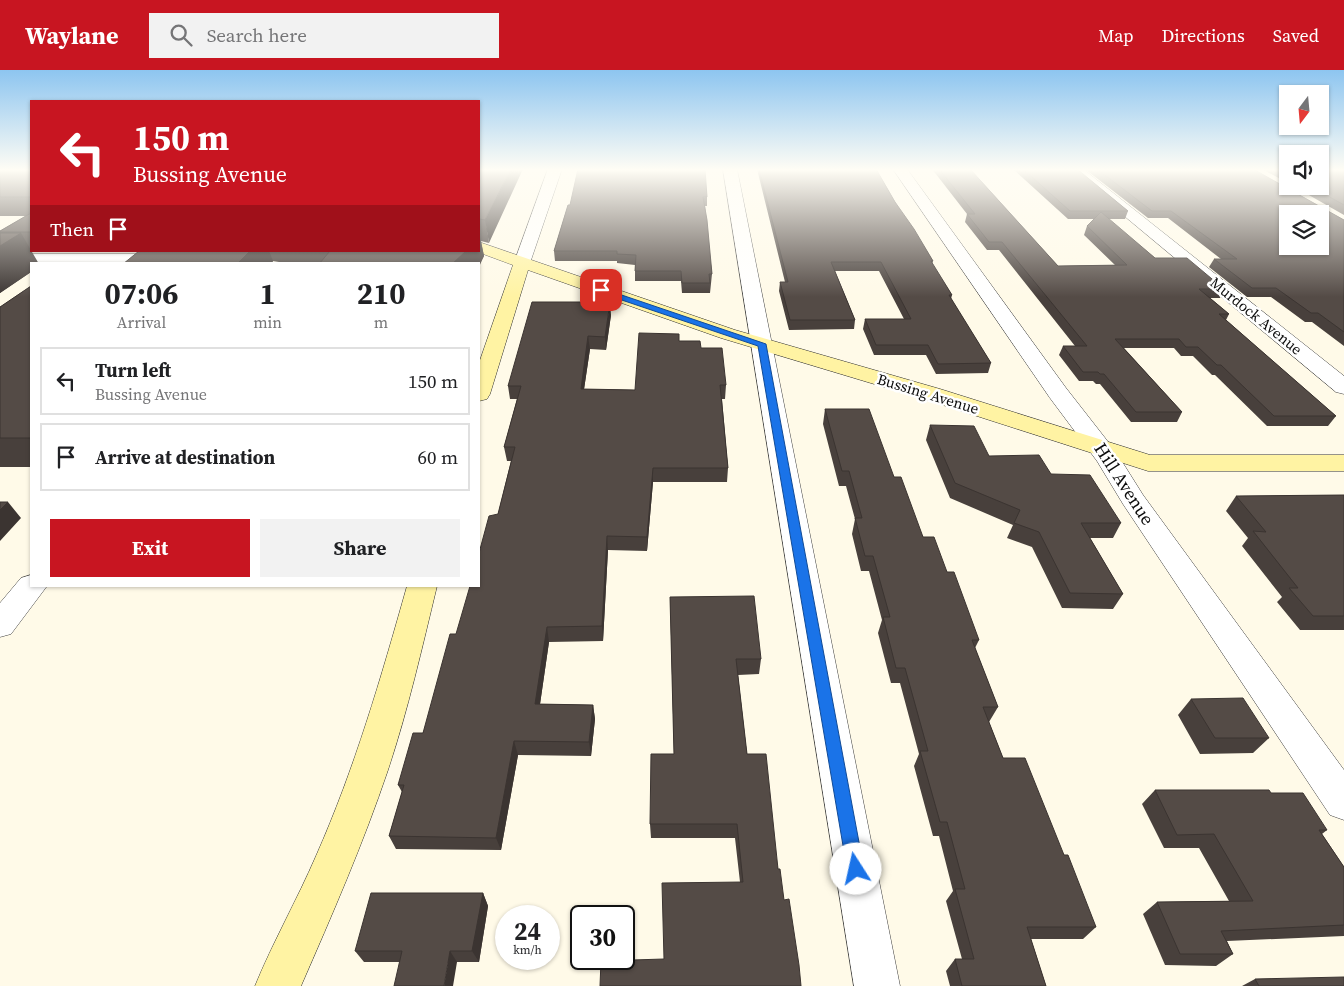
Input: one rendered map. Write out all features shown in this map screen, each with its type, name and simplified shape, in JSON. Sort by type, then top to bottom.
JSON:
[{"type":"street","points":[[480,391],[540,212]]},
{"type":"street","points":[[738,212],[877,986]]},
{"type":"street","name":"Hill Avenue","points":[[930,212],[1060,396],[1123,478],[1132,498],[1344,802]]},
{"type":"street","name":"Murdock Avenue","points":[[1128,212],[1344,387]]},
{"type":"street","name":"Bussing Avenue","points":[[480,247],[762,344],[932,394],[1148,463],[1344,463]]},
{"type":"street","points":[[0,259],[181,259]]},
{"type":"street","points":[[0,625],[31,587]]},
{"type":"street","points":[[278,986],[332,868],[369,771],[392,701],[422,587]]},
{"type":"building","points":[[480,212],[489,212],[485,220],[480,219]]},
{"type":"building","points":[[566,212],[706,212],[712,274],[709,274],[710,283],[682,283],[681,271],[635,271],[636,255],[617,254],[617,251],[554,251]]},
{"type":"building","points":[[770,212],[902,212],[933,261],[931,261],[952,295],[949,295],[991,363],[938,364],[928,345],[876,345],[865,319],[911,319],[881,262],[831,262],[855,320],[790,320],[780,282],[788,282]]},
{"type":"building","points":[[973,212],[1009,212],[1058,266],[1127,265],[1087,226],[1101,212],[1155,258],[1187,258],[1224,289],[1199,289],[1229,314],[1219,314],[1336,416],[1274,416],[1221,365],[1217,365],[1198,347],[1186,347],[1179,339],[1115,339],[1182,412],[1136,412],[1104,374],[1083,372],[1063,346],[1087,346],[1002,242],[989,242],[967,214],[975,214]]},
{"type":"building","points":[[1172,212],[1279,212],[1279,255],[1329,255],[1329,212],[1344,220],[1344,332],[1318,313],[1311,313],[1276,288],[1252,288],[1214,259],[1237,259]]},
{"type":"building","points":[[30,214],[30,232],[0,231]]},
{"type":"building","points":[[0,233],[21,233],[0,246]]},
{"type":"building","points":[[138,252],[249,252],[239,262],[125,262]]},
{"type":"building","points":[[329,252],[465,252],[454,262],[321,262]]},
{"type":"building","points":[[30,287],[30,438],[0,438],[0,307]]},
{"type":"building","points":[[532,302],[610,302],[605,337],[588,336],[581,389],[635,390],[639,333],[679,334],[679,341],[700,341],[701,348],[722,348],[726,385],[720,385],[728,468],[653,468],[647,537],[607,536],[602,626],[547,627],[535,704],[593,705],[589,742],[514,741],[496,838],[389,836],[404,785],[398,785],[413,733],[423,733],[450,634],[456,634],[470,587],[480,587],[480,549],[489,516],[498,514],[515,447],[504,447],[521,386],[508,386]]},
{"type":"building","points":[[825,409],[869,409],[894,477],[901,477],[923,537],[934,537],[947,572],[954,572],[979,640],[972,640],[998,707],[983,707],[1003,758],[1025,758],[1064,855],[1068,855],[1096,927],[1027,927],[1046,986],[962,986],[955,959],[974,959],[955,889],[965,889],[947,822],[940,822],[920,751],[928,751],[905,668],[896,668],[883,617],[890,617],[873,556],[865,556],[855,518],[862,518],[849,471],[842,471]]},
{"type":"building","points":[[930,425],[974,426],[989,456],[1039,455],[1051,474],[1090,475],[1121,523],[1081,523],[1123,594],[1070,593],[1039,532],[1014,523],[1020,510],[955,483]]},
{"type":"building","points":[[1344,495],[1344,616],[1313,616],[1289,588],[1298,588],[1253,531],[1266,532],[1236,496]]},
{"type":"building","points":[[0,502],[8,502],[0,510]]},
{"type":"building","points":[[754,596],[761,659],[736,659],[747,754],[766,754],[778,869],[780,869],[784,900],[789,899],[801,986],[600,986],[601,970],[635,970],[635,960],[664,959],[662,883],[743,882],[737,824],[650,824],[651,754],[674,754],[670,597]]},
{"type":"building","points":[[1243,698],[1269,738],[1215,738],[1191,699]]},
{"type":"building","points":[[1155,790],[1269,790],[1271,793],[1303,793],[1327,830],[1319,830],[1344,867],[1344,925],[1221,931],[1233,954],[1180,954],[1157,902],[1253,901],[1214,834],[1177,835]]},
{"type":"building","points":[[371,893],[483,893],[472,951],[450,951],[444,986],[394,986],[402,951],[355,951]]},
{"type":"building","points":[[1344,977],[1344,986],[1259,986],[1255,979]]},
{"type":"route","points":[[601,290],[762,344],[856,869]]}]
